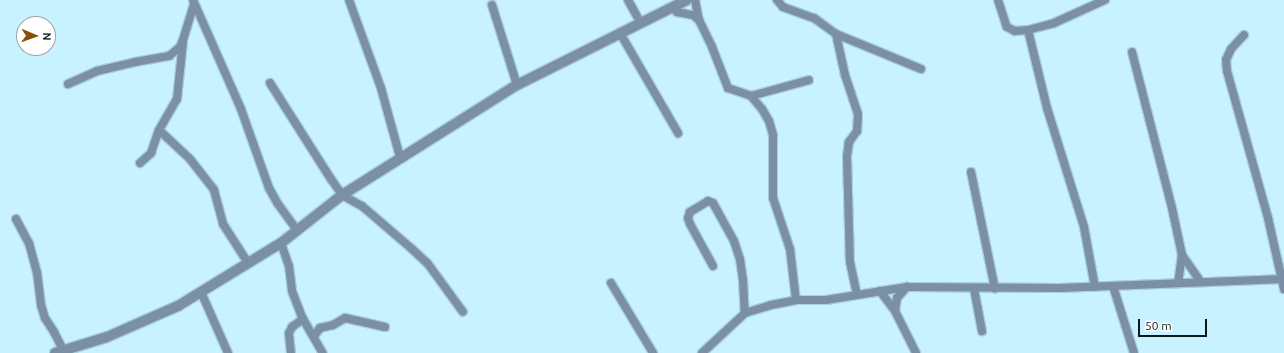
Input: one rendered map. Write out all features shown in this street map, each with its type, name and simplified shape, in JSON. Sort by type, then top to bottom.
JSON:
[{"type":"street","points":[[349,0],[381,88],[400,157]]},
{"type":"street","points":[[628,0],[641,23]]},
{"type":"street","points":[[16,219],[29,243],[37,272],[41,305],[45,318],[54,332],[59,352],[107,337],[178,306],[201,292],[280,243],[342,194],[517,85],[620,33],[674,8],[687,0]]},
{"type":"street","points":[[695,0],[699,20],[728,88],[751,96],[762,109],[769,121],[773,135],[773,198],[790,249],[796,300]]},
{"type":"street","points":[[777,0],[783,8],[814,18],[836,34],[921,69]]},
{"type":"street","points":[[998,0],[1007,27],[1015,31],[1028,30],[1054,23],[1105,0]]},
{"type":"street","points":[[68,84],[98,71],[168,56],[180,47],[193,2]]},
{"type":"street","points":[[193,2],[241,109],[269,188],[278,204],[296,229]]},
{"type":"street","points":[[492,4],[517,85]]},
{"type":"street","points":[[674,8],[678,12],[693,15],[699,20]]},
{"type":"street","points":[[1028,30],[1047,108],[1084,226],[1095,287]]},
{"type":"street","points":[[620,33],[678,133]]},
{"type":"street","points":[[836,34],[845,75],[858,114],[857,131],[849,142],[847,157],[850,262],[857,294]]},
{"type":"street","points":[[1244,35],[1231,49],[1226,60],[1266,211],[1283,279],[1284,290]]},
{"type":"street","points":[[140,163],[151,153],[159,130],[177,99],[183,40]]},
{"type":"street","points":[[1132,52],[1145,108],[1172,208],[1182,255],[1178,283]]},
{"type":"street","points":[[751,96],[809,80]]},
{"type":"street","points":[[270,83],[342,194],[362,206],[428,264],[462,312]]},
{"type":"street","points":[[159,130],[190,159],[214,190],[223,224],[248,263]]},
{"type":"street","points":[[971,172],[995,289]]},
{"type":"street","points":[[713,266],[688,218],[690,212],[708,201],[712,203],[734,241],[740,260],[745,314]]},
{"type":"street","points":[[280,243],[289,266],[292,291],[303,319],[314,336],[322,353]]},
{"type":"street","points":[[1182,255],[1201,282]]},
{"type":"street","points":[[702,353],[745,314],[771,305],[796,300],[826,300],[907,287],[995,289],[1095,287],[1283,279]]},
{"type":"street","points":[[611,283],[653,353]]},
{"type":"street","points":[[1113,286],[1134,353]]},
{"type":"street","points":[[895,311],[897,298],[907,287]]},
{"type":"street","points":[[974,289],[982,331]]},
{"type":"street","points":[[201,292],[228,353]]},
{"type":"street","points":[[880,292],[895,311],[916,353]]},
{"type":"street","points":[[314,336],[320,328],[333,325],[345,318],[385,327]]},
{"type":"street","points":[[291,353],[289,333],[292,327],[303,319]]}]
